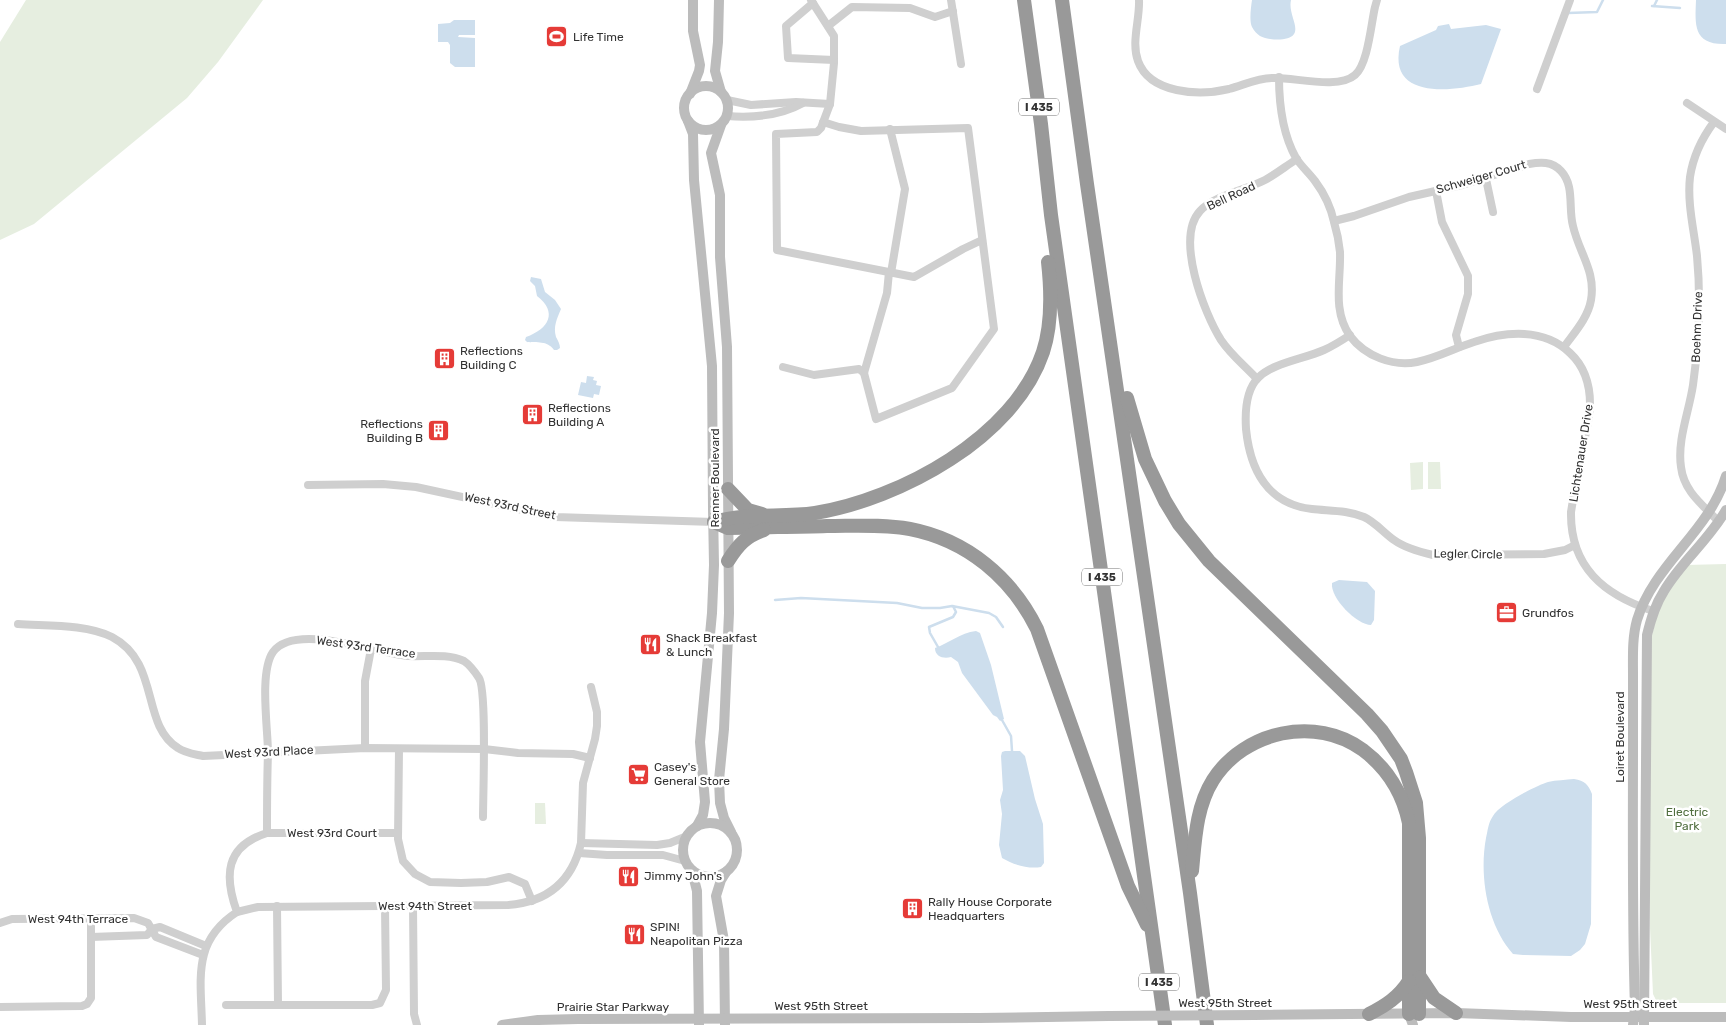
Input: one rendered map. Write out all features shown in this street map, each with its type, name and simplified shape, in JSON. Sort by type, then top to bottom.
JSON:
[{"type":"highway","name":"I 435","points":[[1024,0],[1051,215],[1165,1025]]},
{"type":"highway","name":"I 435","points":[[1062,0],[1190,893],[1207,1025]]},
{"type":"highway","points":[[728,561],[737,546],[744,539],[770,522],[787,516],[824,511],[896,489],[944,463],[967,447],[999,419],[1020,396],[1036,369],[1048,332],[1050,279],[1044,222],[1051,215]]},
{"type":"highway","points":[[1113,355],[1122,368],[1127,402],[1145,459],[1165,501],[1179,524],[1216,568],[1367,714],[1382,731],[1401,759],[1412,787],[1418,819],[1414,1020]]},
{"type":"highway","points":[[728,489],[748,510],[770,522]]},
{"type":"highway","points":[[714,522],[770,522],[910,529],[944,539],[960,547],[988,565],[1001,577],[1028,612],[1037,629],[1128,886],[1153,938]]},
{"type":"highway","points":[[1190,893],[1197,825],[1202,806],[1213,781],[1228,761],[1260,740],[1282,733],[1305,731],[1318,732],[1340,738],[1363,750],[1383,769],[1406,808],[1410,842],[1414,978],[1401,993],[1369,1014]]},
{"type":"highway","points":[[1414,978],[1434,998],[1456,1013]]},
{"type":"main road","points":[[693,0],[693,31],[700,65],[684,105],[688,121],[693,126],[704,130],[712,130],[721,125],[727,116],[728,110],[715,71],[718,42],[718,0]]},
{"type":"main road","points":[[689,94],[706,86],[712,87],[724,96]]},
{"type":"main road","name":"Renner Boulevard","points":[[688,121],[693,134],[694,180],[712,366],[714,522],[712,613],[700,742],[705,802],[703,815],[697,826]]},
{"type":"main road","name":"Renner Boulevard","points":[[721,125],[711,153],[720,195],[720,258],[727,347],[729,613],[724,729],[719,780],[720,803],[724,818],[731,832]]},
{"type":"main road","name":"Loiret Boulevard","points":[[1639,1021],[1635,1008],[1633,870],[1634,632],[1642,607],[1654,583],[1710,512],[1726,476]]},
{"type":"main road","points":[[1639,1021],[1646,870],[1647,635],[1653,611],[1670,582],[1719,522],[1726,510]]},
{"type":"main road","points":[[699,1022],[698,891],[692,871],[685,861],[683,850],[686,836],[697,826],[708,822],[720,824],[731,832],[737,843],[735,862],[721,880],[716,896],[724,941],[725,1022]]},
{"type":"main road","points":[[1633,870],[1646,870]]},
{"type":"main road","points":[[692,871],[708,877],[721,875],[726,872]]},
{"type":"main road","name":"West 95th Street","points":[[725,1022],[979,1022],[1109,1016],[1369,1014],[1414,1020],[1456,1013],[1639,1021],[1726,1016]]},
{"type":"main road","name":"Prairie Star Parkway","points":[[502,1025],[555,1020],[725,1022]]},
{"type":"street","points":[[951,0],[961,64]]},
{"type":"street","points":[[1139,0],[1136,41],[1138,61],[1152,81],[1176,90],[1219,91],[1264,78],[1331,82],[1344,81],[1355,75],[1363,63],[1377,0]]},
{"type":"street","points":[[1537,89],[1570,0]]},
{"type":"street","points":[[834,60],[788,58],[786,26],[812,1],[834,36],[834,60],[830,104],[821,128],[817,132],[776,134],[777,250],[914,277],[963,248],[982,240]]},
{"type":"street","points":[[828,26],[852,7],[910,8],[935,17],[953,12]]},
{"type":"street","name":"Lichtenauer Drive","points":[[1279,78],[1282,120],[1288,140],[1297,159],[1317,183],[1326,198],[1334,221],[1340,251],[1338,300],[1343,321],[1350,335],[1357,344],[1371,354],[1384,360],[1397,362],[1420,362],[1486,338],[1518,334],[1547,337],[1564,347],[1576,358],[1586,377],[1590,398],[1571,512],[1575,545],[1588,572],[1600,584],[1618,596],[1653,611]]},
{"type":"street","points":[[724,96],[751,105],[830,104]]},
{"type":"street","points":[[727,116],[752,117],[767,115],[793,109],[804,103]]},
{"type":"street","points":[[1686,104],[1726,129]]},
{"type":"street","points":[[823,122],[839,127],[861,130],[890,129],[968,128],[994,329],[952,388],[876,419],[864,373],[887,293],[905,189],[890,129]]},
{"type":"street","name":"Boehm Drive","points":[[1714,122],[1705,135],[1698,151],[1690,177],[1691,210],[1698,281],[1699,323],[1693,386],[1680,456],[1683,478],[1689,491],[1719,522]]},
{"type":"street","name":"Bell Road","points":[[1256,379],[1227,348],[1205,311],[1195,278],[1191,231],[1194,219],[1206,206],[1265,180],[1297,159]]},
{"type":"street","name":"Schweiger Court","points":[[1334,221],[1409,197],[1486,179],[1521,166],[1539,162],[1553,166],[1562,171],[1571,190],[1570,213],[1572,226],[1589,270],[1592,290],[1590,307],[1586,316],[1564,347]]},
{"type":"street","points":[[1486,179],[1493,212]]},
{"type":"street","points":[[1436,191],[1442,222],[1468,276],[1468,294],[1456,335],[1459,347]]},
{"type":"street","points":[[1256,379],[1276,367],[1323,351],[1350,335]]},
{"type":"street","points":[[783,368],[814,375],[859,369],[864,373]]},
{"type":"street","name":"Legler Circle","points":[[1256,379],[1246,403],[1247,435],[1252,463],[1258,475],[1273,493],[1288,502],[1310,509],[1346,511],[1363,516],[1395,541],[1433,555],[1544,554],[1565,550],[1575,545]]},
{"type":"street","name":"West 93rd Street","points":[[308,485],[383,484],[416,487],[555,517],[714,522]]},
{"type":"street","name":"West 93rd Place","points":[[18,624],[95,631],[114,638],[123,644],[137,659],[142,669],[161,729],[168,740],[178,748],[189,753],[203,756],[365,748],[484,749],[518,753],[573,754],[590,758]]},
{"type":"street","name":"West 93rd Terrace","points":[[268,752],[266,679],[269,660],[274,651],[288,641],[308,639],[345,642],[407,656],[445,656],[465,662],[472,667],[481,680],[484,708],[484,749]]},
{"type":"street","points":[[365,748],[365,681],[371,649]]},
{"type":"street","name":"West 94th Street","points":[[237,912],[258,907],[277,906],[508,905],[532,901],[545,896],[559,886],[570,872],[579,853],[583,783],[597,726],[597,712],[591,687]]},
{"type":"street","points":[[399,749],[398,832],[403,861],[415,874],[430,882],[487,882],[509,877],[525,884],[532,901]]},
{"type":"street","points":[[483,817],[484,749]]},
{"type":"street","points":[[202,1025],[203,955],[206,946],[219,926],[237,912],[231,894],[230,872],[234,855],[252,837],[267,833],[268,752]]},
{"type":"street","name":"West 93rd Court","points":[[267,833],[398,832]]},
{"type":"street","points":[[581,843],[657,845],[670,843],[686,836]]},
{"type":"street","points":[[579,853],[607,856],[663,855],[685,861]]},
{"type":"street","points":[[277,906],[278,1005]]},
{"type":"street","points":[[226,1005],[372,1005],[380,1003],[386,990],[385,906]]},
{"type":"street","points":[[413,906],[414,1014],[416,1025]]},
{"type":"street","name":"West 94th Terrace","points":[[0,923],[12,919],[134,918],[148,923],[156,937],[203,955]]},
{"type":"street","points":[[0,1006],[82,1006],[87,1004],[91,998],[91,919]]},
{"type":"street","name":"West 94th Terrace","points":[[91,937],[147,935],[152,929],[160,927],[206,946]]},
{"type":"green space","points":[[26,0],[263,0],[218,62],[187,98],[34,224],[0,240],[0,42]]},
{"type":"green space","points":[[1423,462],[1423,489],[1411,490],[1410,463]]},
{"type":"green space","points":[[1428,462],[1440,462],[1441,489],[1428,489]]},
{"type":"green space","name":"Electric Park","points":[[1726,564],[1726,1003],[1658,1004],[1653,994],[1650,928],[1648,651],[1662,595],[1686,565]]},
{"type":"green space","points":[[535,803],[545,803],[546,824],[535,824]]},
{"type":"water","points":[[1252,0],[1291,0],[1290,5],[1295,27],[1294,34],[1291,37],[1278,40],[1260,36],[1251,24]]},
{"type":"water","points":[[1696,0],[1726,0],[1726,44],[1707,41],[1698,32],[1696,25]]},
{"type":"water","points":[[454,20],[475,20],[475,35],[459,35],[458,37],[475,38],[475,67],[455,67],[450,63],[450,45],[448,42],[438,42],[438,24],[450,23]]},
{"type":"water","points":[[1449,24],[1451,29],[1486,25],[1501,29],[1481,84],[1453,89],[1438,89],[1424,88],[1412,83],[1403,75],[1399,63],[1400,46],[1436,30],[1438,26]]},
{"type":"water","points":[[531,277],[541,279],[545,292],[555,300],[561,309],[555,326],[555,333],[560,347],[557,350],[554,350],[545,343],[527,342],[525,340],[526,337],[534,334],[545,325],[549,314],[544,302],[537,296],[535,286],[530,281]]},
{"type":"water","points":[[587,376],[594,377],[593,380],[597,381],[596,385],[601,386],[599,395],[594,394],[593,398],[578,395],[581,382],[586,383]]},
{"type":"water","points":[[1339,580],[1367,582],[1375,591],[1374,620],[1371,625],[1365,624],[1352,616],[1335,596],[1332,583]]},
{"type":"water","points":[[976,631],[980,633],[991,665],[1004,719],[1000,721],[993,715],[962,673],[958,662],[951,657],[940,657],[935,651],[935,648]]},
{"type":"water","points":[[1020,751],[1025,756],[1043,824],[1044,863],[1041,867],[1021,866],[1002,858],[999,845],[1002,814],[1000,800],[1003,790],[1001,756],[1002,752]]},
{"type":"water","points":[[1574,779],[1586,784],[1592,794],[1591,924],[1585,944],[1571,956],[1513,954],[1497,929],[1487,899],[1484,853],[1489,824],[1502,807],[1535,787],[1548,782]]},
{"type":"waterway","points":[[1568,13],[1597,12],[1603,0]]},
{"type":"waterway","points":[[1654,6],[1657,0]]},
{"type":"waterway","points":[[1652,6],[1680,8]]},
{"type":"waterway","points":[[775,600],[801,598],[897,603],[922,608],[952,606],[989,613],[996,617],[1003,627]]},
{"type":"waterway","points":[[938,647],[930,633],[929,627],[953,617],[956,612],[953,606]]},
{"type":"waterway","points":[[1002,720],[1011,736],[1012,751]]},
{"type":"place","name":"Life Time","points":[[557,37]]},
{"type":"place","name":"Reflections Building C","points":[[444,358]]},
{"type":"place","name":"Reflections Building A","points":[[532,415]]},
{"type":"place","name":"Reflections Building B","points":[[439,431]]},
{"type":"place","name":"Grundfos","points":[[1506,613]]},
{"type":"place","name":"Shack Breakfast & Lunch","points":[[650,645]]},
{"type":"place","name":"Casey's General Store","points":[[638,774]]},
{"type":"place","name":"Jimmy John's","points":[[628,876]]},
{"type":"place","name":"Rally House Corporate Headquarters","points":[[912,909]]},
{"type":"place","name":"SPIN! Neapolitan Pizza","points":[[634,934]]}]
